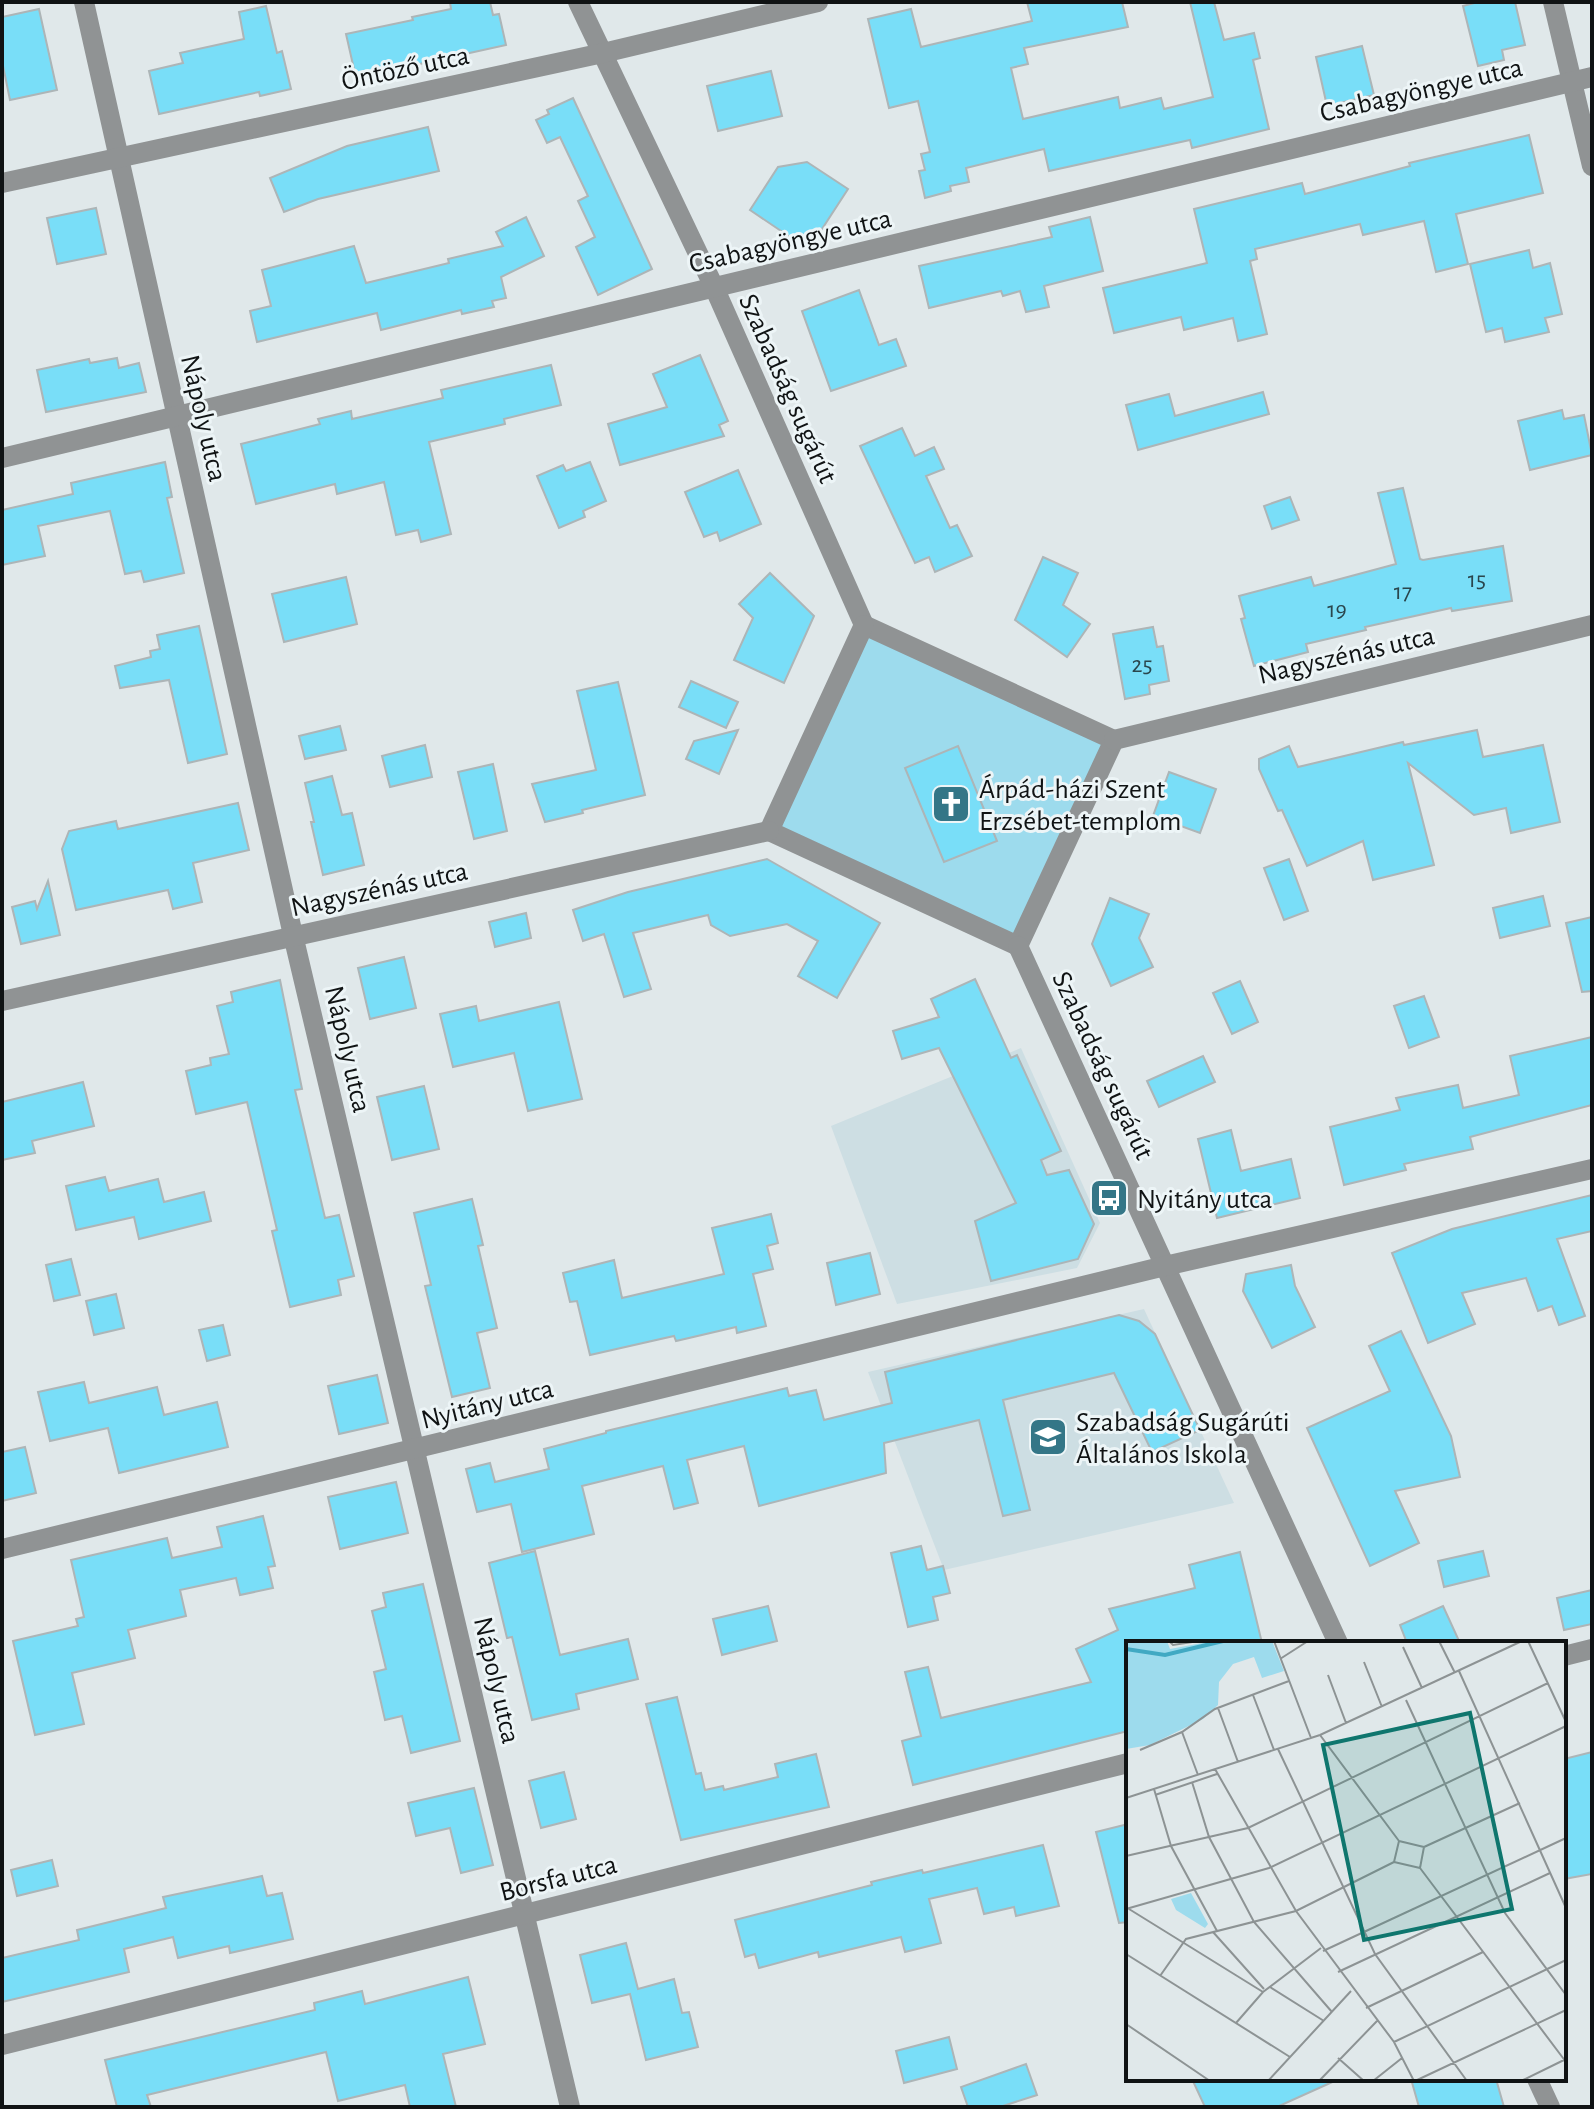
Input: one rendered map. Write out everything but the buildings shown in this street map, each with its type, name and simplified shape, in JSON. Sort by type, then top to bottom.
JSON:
[{"type":"street","name":"Nápoly utca","points":[[84,2],[293,935],[570,2107]]},
{"type":"street","name":"Szabadság sugárút","points":[[578,2],[714,287],[864,625]]},
{"type":"street","name":"Öntöző utca","points":[[2,183],[603,53],[818,2]]},
{"type":"street","points":[[1553,2],[1582,80],[1592,166]]},
{"type":"street","name":"Csabagyöngye utca","points":[[2,458],[1582,80]]},
{"type":"street","points":[[864,625],[1114,740],[1018,946],[769,831],[864,625]]},
{"type":"street","name":"Nagyszénás utca","points":[[1114,740],[1592,625]]},
{"type":"street","name":"Nagyszénás utca","points":[[2,1001],[769,831]]},
{"type":"street","name":"Szabadság sugárút","points":[[1018,946],[1337,1641]]},
{"type":"street","name":"Nyitány utca","points":[[2,1549],[1165,1266],[1592,1169]]},
{"type":"street","points":[[1566,1656],[1592,1649]]},
{"type":"street","name":"Borsfa utca","points":[[2,2045],[1126,1764]]},
{"type":"street","points":[[1538,2081],[1550,2107]]},
{"type":"shaded area","points":[[864,625],[1114,740],[1018,946],[769,831]]},
{"type":"shaded area","points":[[1021,1048],[1100,1223],[1077,1268],[897,1304],[831,1126]]},
{"type":"shaded area","name":"Szabadság Sugárúti Általános Iskola","points":[[1144,1309],[1234,1503],[944,1570],[868,1372]]},
{"type":"place","name":"Árpád-házi Szent Erzsébet-templom","points":[[951,804]]},
{"type":"place","name":"Nyitány utca","points":[[1109,1198]]},
{"type":"place","name":"Szabadság Sugárúti Általános Iskola","points":[[1048,1437]]}]
